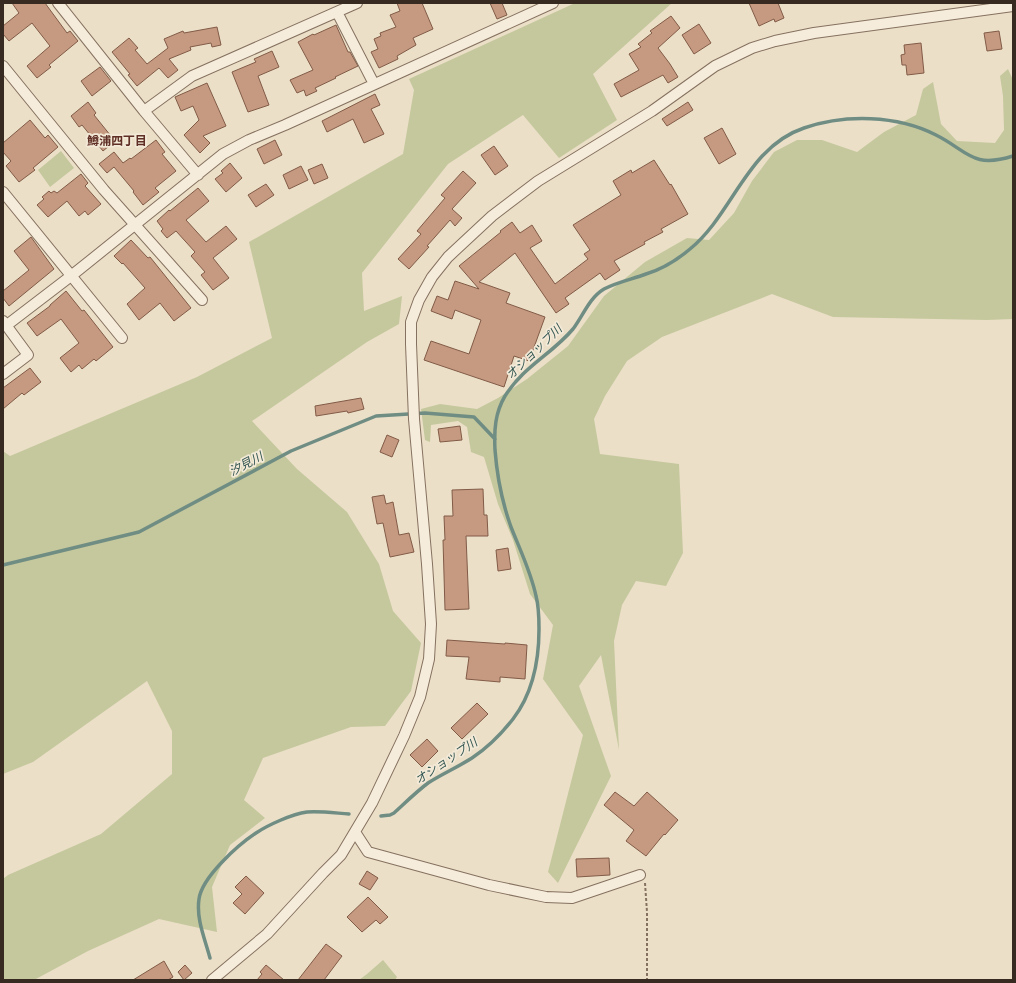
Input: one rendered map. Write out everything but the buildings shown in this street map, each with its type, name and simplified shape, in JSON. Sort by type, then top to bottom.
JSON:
[{"type":"street","points":[[58,3],[144,111],[198,175]]},
{"type":"street","points":[[144,111],[192,76],[356,3]]},
{"type":"street","points":[[3,374],[28,355],[5,323],[71,276],[223,154],[249,140],[553,3]]},
{"type":"street","points":[[212,980],[266,934],[323,872],[341,855],[372,803],[404,736],[420,697],[429,659],[431,624],[413,405],[411,322],[422,294],[432,277],[448,257],[492,216],[538,181],[652,111],[715,66],[752,48],[775,41],[814,33],[1013,6]]},
{"type":"street","points":[[337,12],[374,84]]},
{"type":"street","points":[[3,66],[134,225],[202,300]]},
{"type":"street","points":[[3,192],[122,338]]},
{"type":"street","points":[[355,832],[368,852],[489,885],[546,897],[572,898],[640,875]]},
{"type":"path","points":[[640,875],[643,878],[646,888],[647,980]]},
{"type":"green space","points":[[575,3],[672,3],[593,74],[617,120],[559,158],[523,115],[448,164],[362,273],[364,311],[402,296],[399,324],[367,342],[252,421],[297,469],[347,512],[379,564],[393,611],[421,643],[411,691],[385,726],[351,727],[263,758],[244,800],[265,818],[230,845],[212,887],[217,932],[159,919],[88,951],[34,980],[3,980],[3,879],[8,875],[101,834],[172,774],[172,731],[147,681],[33,762],[3,774],[3,451],[10,456],[197,377],[272,338],[249,242],[403,154],[414,90],[409,79]]},
{"type":"green space","points":[[1008,69],[1013,80],[1013,319],[987,320],[833,317],[772,294],[662,337],[627,361],[605,396],[594,419],[600,454],[679,464],[683,553],[666,586],[636,581],[622,605],[614,641],[619,750],[601,655],[579,686],[611,776],[558,883],[548,872],[583,735],[543,679],[553,625],[530,594],[513,540],[498,504],[484,457],[471,452],[467,427],[458,421],[431,425],[430,442],[425,440],[421,409],[440,404],[477,409],[498,398],[527,379],[568,346],[604,296],[645,262],[687,238],[709,240],[734,213],[752,181],[774,152],[797,140],[822,140],[857,152],[884,132],[916,115],[923,89],[933,82],[941,124],[957,141],[995,143],[1004,130],[1003,96],[1000,76]]},
{"type":"green space","points":[[61,151],[74,168],[50,187],[38,170]]},
{"type":"green space","points":[[383,960],[397,977],[395,980],[359,980],[367,974]]},
{"type":"waterway","name":"オショップ川","points":[[381,816],[394,813],[428,783],[478,754],[489,745],[513,719],[526,699],[534,677],[538,653],[538,608],[531,578],[511,527],[503,499],[495,450],[497,415],[505,396],[521,376],[565,338],[577,324],[594,297],[604,289],[620,282],[664,267],[690,249],[705,235],[754,165],[768,150],[784,137],[804,128],[836,120],[888,120],[921,128],[979,159],[988,160],[1013,156]]},
{"type":"waterway","name":"汐見川","points":[[3,565],[139,532],[291,451],[376,416],[425,413],[474,417],[495,439]]},
{"type":"waterway","name":"オショップ川","points":[[210,958],[200,921],[198,906],[202,890],[222,862],[240,845],[256,833],[287,817],[307,812],[349,814]]},
{"type":"district","name":"鱒浦四丁目","points":[[117,141]]}]
